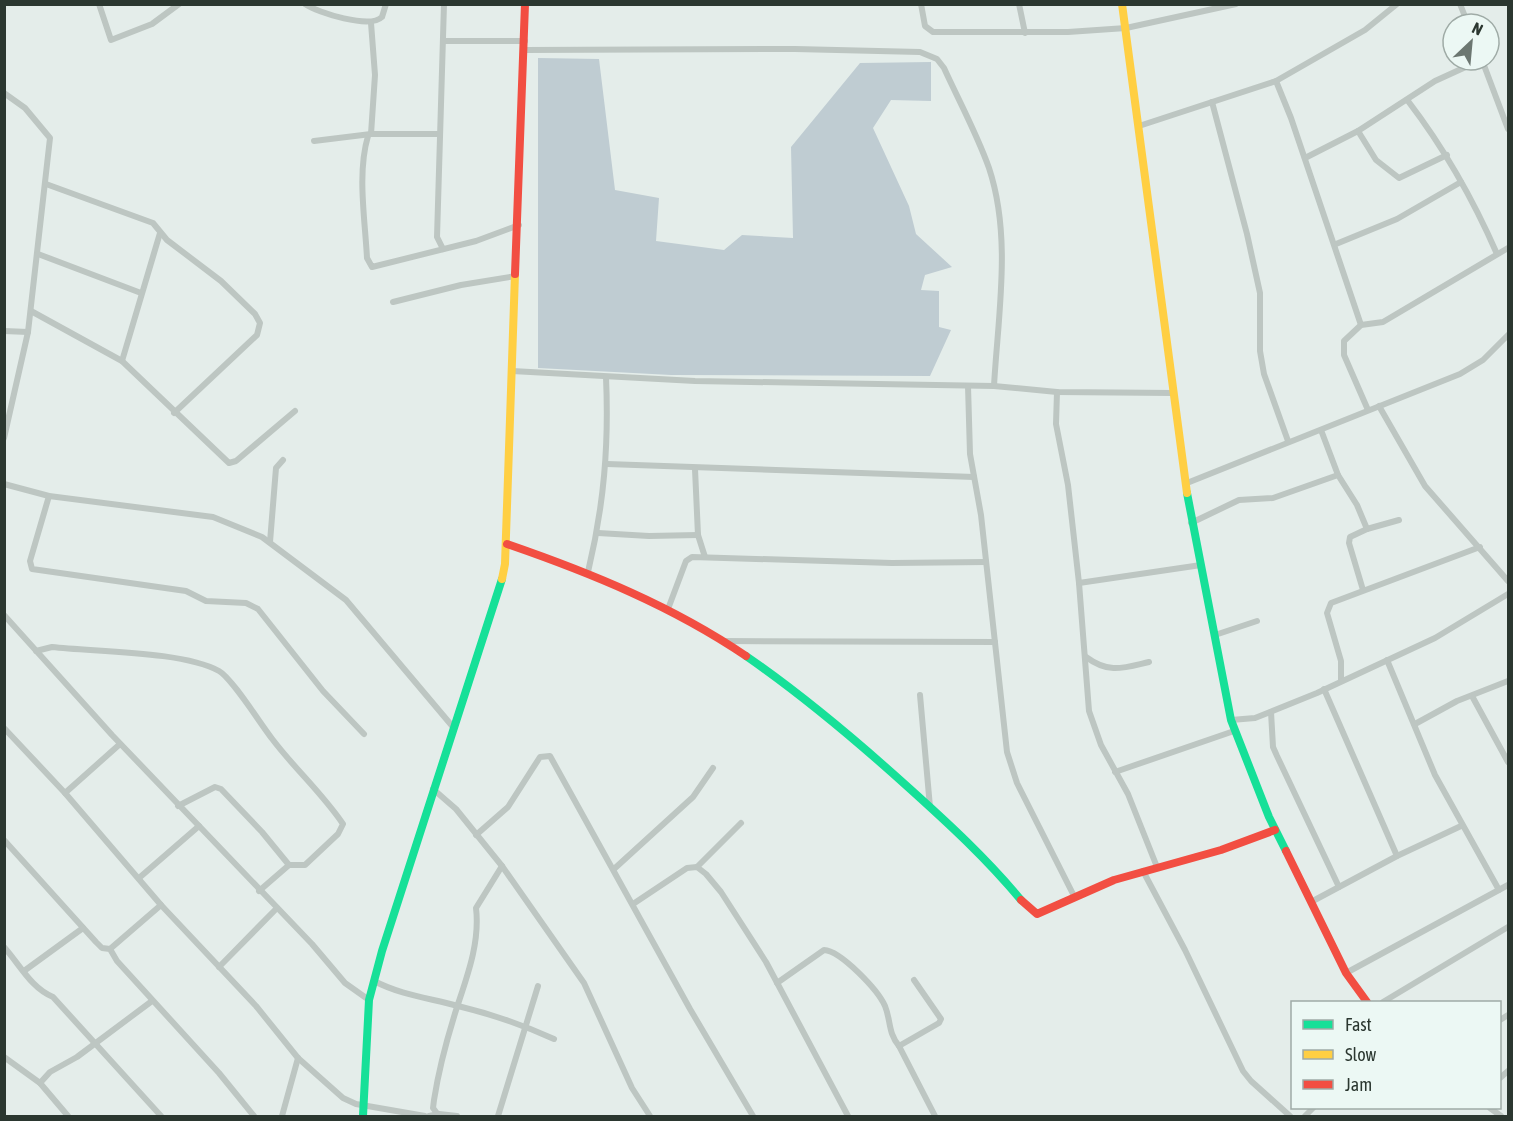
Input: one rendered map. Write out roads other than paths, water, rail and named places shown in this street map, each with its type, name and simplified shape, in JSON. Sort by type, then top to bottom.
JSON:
[{"type":"street","points":[[99,4],[111,39],[152,24],[179,4]]},
{"type":"street","points":[[305,4],[319,11],[371,22],[382,17],[386,4]]},
{"type":"street","points":[[443,249],[437,237],[438,134],[444,4]]},
{"type":"street","points":[[363,1116],[369,1000],[400,888],[498,595],[507,544],[525,4]]},
{"type":"street","points":[[921,4],[925,26],[933,32],[1025,33],[1126,28],[1236,4]]},
{"type":"street","points":[[1019,4],[1025,33]]},
{"type":"street","points":[[1122,4],[1191,523],[1231,720],[1275,830],[1346,973],[1366,1001]]},
{"type":"street","points":[[1139,126],[1276,81],[1365,30],[1397,4]]},
{"type":"street","points":[[371,22],[375,75],[370,135],[364,148],[369,266],[443,249],[519,225]]},
{"type":"street","points":[[444,41],[525,46],[920,52],[937,59],[944,68],[989,169],[998,211],[1002,246],[994,386]]},
{"type":"street","points":[[1305,158],[1358,131],[1408,101],[1435,81],[1455,72]]},
{"type":"street","points":[[1486,72],[1509,129]]},
{"type":"street","points":[[1276,81],[1336,244],[1361,325]]},
{"type":"street","points":[[4,93],[25,108],[50,138],[28,332],[4,438]]},
{"type":"street","points":[[1408,101],[1447,155],[1497,254]]},
{"type":"street","points":[[1212,102],[1260,293],[1260,351],[1264,374],[1288,441]]},
{"type":"street","points":[[1358,131],[1376,160],[1399,178],[1447,155]]},
{"type":"street","points":[[314,141],[370,135],[438,134]]},
{"type":"street","points":[[1336,244],[1397,219],[1461,182]]},
{"type":"street","points":[[46,184],[153,223],[160,233],[222,281],[255,314],[260,323],[256,335],[174,413]]},
{"type":"street","points":[[122,362],[160,233]]},
{"type":"street","points":[[1368,410],[1344,355],[1344,341],[1361,325],[1383,322],[1509,248]]},
{"type":"street","points":[[38,254],[141,293]]},
{"type":"street","points":[[393,302],[461,285],[516,276]]},
{"type":"street","points":[[31,311],[122,362],[229,463],[236,461],[295,411]]},
{"type":"street","points":[[4,331],[28,332]]},
{"type":"street","points":[[1187,483],[1468,370],[1483,360],[1509,335]]},
{"type":"street","points":[[512,371],[606,377],[994,386],[1057,392],[1173,393]]},
{"type":"street","points":[[588,572],[598,533],[607,464],[606,377]]},
{"type":"street","points":[[968,386],[970,454],[986,562],[1010,763],[1074,896]]},
{"type":"street","points":[[1057,392],[1056,424],[1068,485],[1086,657],[1089,711],[1095,730],[1128,794],[1157,867]]},
{"type":"street","points":[[1379,405],[1425,486],[1509,581]]},
{"type":"street","points":[[1321,430],[1338,475],[1357,505],[1367,529]]},
{"type":"street","points":[[270,542],[276,468],[283,460]]},
{"type":"street","points":[[607,464],[695,469],[974,477]]},
{"type":"street","points":[[695,469],[698,535],[705,557]]},
{"type":"street","points":[[1191,523],[1239,500],[1273,498],[1338,475]]},
{"type":"street","points":[[4,484],[50,496],[213,517],[246,529],[270,542],[346,600],[453,727]]},
{"type":"street","points":[[50,496],[30,561],[33,569],[186,591],[206,601],[246,603],[258,609],[323,691],[364,734]]},
{"type":"street","points":[[1363,590],[1348,540],[1367,529],[1399,520]]},
{"type":"street","points":[[598,533],[649,536],[698,535]]},
{"type":"street","points":[[507,544],[588,572],[668,609],[722,641],[825,716],[1000,873],[1034,912],[1042,912],[1074,896],[1143,871],[1221,850],[1275,830]]},
{"type":"street","points":[[1341,680],[1341,661],[1327,610],[1336,600],[1480,547]]},
{"type":"street","points":[[668,609],[686,561],[692,557],[892,563],[986,562]]},
{"type":"street","points":[[1079,583],[1201,565]]},
{"type":"street","points":[[1231,720],[1245,720],[1271,712],[1324,689],[1435,638],[1509,594]]},
{"type":"street","points":[[4,615],[120,744],[277,908],[345,983],[369,1000]]},
{"type":"street","points":[[1215,636],[1257,621]]},
{"type":"street","points":[[722,641],[995,642]]},
{"type":"street","points":[[36,651],[52,647],[154,656],[194,662],[222,673],[274,741],[327,801],[343,824],[338,834],[305,864],[289,865],[259,891]]},
{"type":"street","points":[[1086,657],[1108,669],[1149,662]]},
{"type":"street","points":[[1387,660],[1435,774],[1461,826],[1499,890]]},
{"type":"street","points":[[1414,724],[1509,681]]},
{"type":"street","points":[[1324,689],[1397,856]]},
{"type":"street","points":[[920,695],[930,808]]},
{"type":"street","points":[[1472,696],[1509,762]]},
{"type":"street","points":[[1271,712],[1273,747],[1276,756],[1339,887]]},
{"type":"street","points":[[4,728],[65,793],[161,906],[256,1006],[298,1058],[343,1098],[363,1106],[397,1109],[427,1116],[457,1116]]},
{"type":"street","points":[[1115,771],[1234,731]]},
{"type":"street","points":[[65,793],[120,744]]},
{"type":"street","points":[[476,835],[503,812],[540,757],[547,755],[553,759],[690,1010],[753,1116]]},
{"type":"street","points":[[614,869],[693,797],[713,768]]},
{"type":"street","points":[[178,806],[214,788],[221,789],[241,808],[289,865]]},
{"type":"street","points":[[433,789],[456,809],[502,866],[584,983],[632,1088],[650,1116]]},
{"type":"street","points":[[633,904],[687,868],[698,867],[741,823]]},
{"type":"street","points":[[139,878],[199,826]]},
{"type":"street","points":[[1311,902],[1397,856],[1461,826]]},
{"type":"street","points":[[4,840],[83,928],[92,934],[102,948],[110,949],[152,1001],[219,1073],[254,1116]]},
{"type":"street","points":[[439,1115],[433,1108],[434,1100],[457,1005],[471,964],[478,924],[476,908],[502,866]]},
{"type":"street","points":[[698,867],[721,892],[777,983],[848,1116]]},
{"type":"street","points":[[1143,871],[1185,950],[1244,1071],[1251,1081],[1290,1116]]},
{"type":"street","points":[[1346,973],[1509,885]]},
{"type":"street","points":[[110,949],[161,906]]},
{"type":"street","points":[[219,967],[277,908]]},
{"type":"street","points":[[1385,1001],[1509,927]]},
{"type":"street","points":[[24,971],[83,928]]},
{"type":"street","points":[[4,947],[33,986],[53,997],[161,1116]]},
{"type":"street","points":[[777,983],[824,950],[832,951],[840,956],[884,1004],[892,1038],[899,1046],[935,1116]]},
{"type":"street","points":[[899,1046],[939,1023],[941,1018],[914,980]]},
{"type":"street","points":[[374,981],[393,991],[457,1005],[525,1026],[554,1039]]},
{"type":"street","points":[[498,1116],[538,987]]},
{"type":"street","points":[[40,1083],[50,1072],[96,1043],[152,1001]]},
{"type":"street","points":[[4,1057],[40,1083],[68,1116]]},
{"type":"street","points":[[282,1116],[298,1058]]}]
